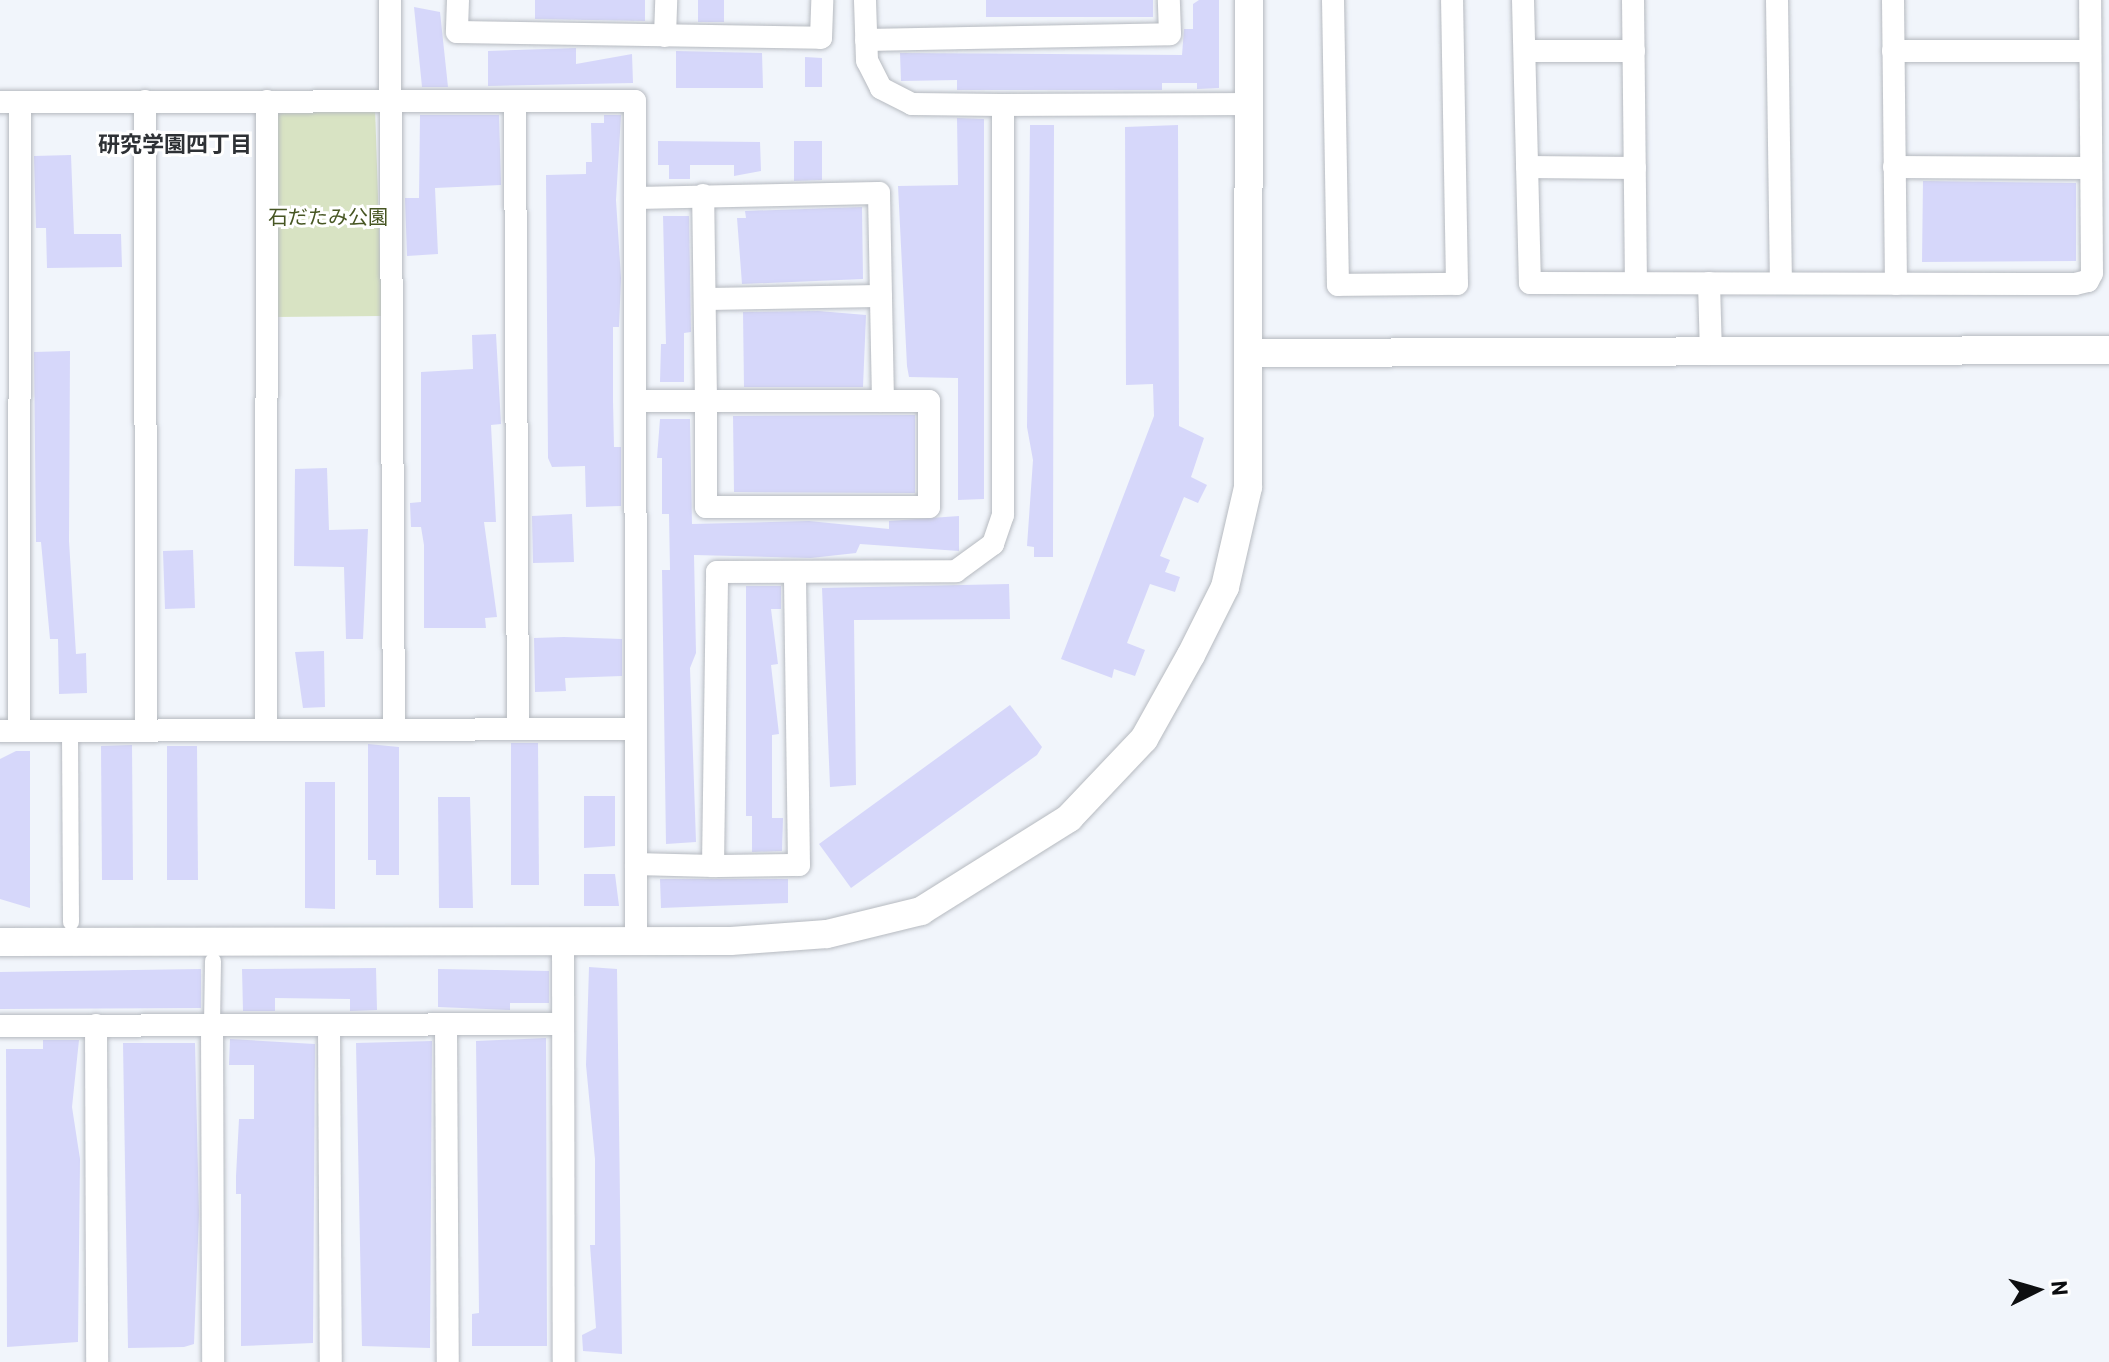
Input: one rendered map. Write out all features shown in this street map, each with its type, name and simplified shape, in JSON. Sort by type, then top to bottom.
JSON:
[{"type":"street","points":[[390,0],[394,730]]},
{"type":"street","points":[[458,0],[457,32],[821,38],[822,0]]},
{"type":"street","points":[[665,36],[666,0]]},
{"type":"street","points":[[865,0],[866,40],[872,75],[897,99],[1003,105],[1248,104]]},
{"type":"street","points":[[866,40],[1170,34],[1169,0]]},
{"type":"street","points":[[0,942],[563,942],[827,934],[921,911],[1069,818],[1144,739],[1225,587],[1248,487],[1249,0]]},
{"type":"street","points":[[1333,0],[1338,285],[1353,285],[1457,284],[1452,0]]},
{"type":"street","points":[[1523,0],[1530,283],[1896,284],[2088,281],[2090,0]]},
{"type":"street","points":[[1633,0],[1636,283]]},
{"type":"street","points":[[1777,0],[1781,283]]},
{"type":"street","points":[[1893,0],[1896,284]]},
{"type":"street","points":[[1525,51],[1634,51]]},
{"type":"street","points":[[1893,51],[2090,51]]},
{"type":"street","points":[[145,101],[146,731]]},
{"type":"street","points":[[266,730],[267,101]]},
{"type":"street","points":[[515,101],[518,729]]},
{"type":"street","points":[[636,729],[10,731],[10,102],[635,101],[635,401],[636,729],[636,941]]},
{"type":"street","points":[[713,866],[717,572],[956,571],[993,544],[1003,515],[1003,105]]},
{"type":"street","points":[[1527,167],[1635,168]]},
{"type":"street","points":[[1894,167],[2091,168]]},
{"type":"street","points":[[635,198],[879,193],[883,401]]},
{"type":"street","points":[[635,401],[706,401],[883,401],[929,401],[929,507],[706,507],[706,401],[703,195]]},
{"type":"street","points":[[1709,283],[1711,354]]},
{"type":"street","points":[[705,299],[881,296]]},
{"type":"street","points":[[1250,353],[1711,354],[2109,350]]},
{"type":"street","points":[[636,864],[799,865],[795,574]]},
{"type":"street","points":[[70,731],[71,922]]},
{"type":"street","points":[[563,942],[564,1362]]},
{"type":"street","points":[[213,961],[213,1362]]},
{"type":"street","points":[[0,1026],[563,1024]]},
{"type":"street","points":[[96,1025],[97,1362]]},
{"type":"street","points":[[329,1025],[331,1362]]},
{"type":"street","points":[[446,1025],[448,1362]]},
{"type":"green space","name":"石だたみ公園","points":[[375,107],[382,316],[275,317],[273,117],[282,109]]},
{"type":"building","points":[[535,0],[645,0],[645,21],[535,19]]},
{"type":"building","points":[[698,0],[724,0],[724,22],[698,22]]},
{"type":"building","points":[[986,0],[1153,0],[1153,17],[986,17]]},
{"type":"building","points":[[1199,0],[1219,0],[1219,88],[1197,89],[1197,83],[1162,83],[1162,90],[957,90],[957,80],[901,81],[900,53],[1182,55],[1184,29],[1193,29],[1193,4]]},
{"type":"building","points":[[414,7],[440,12],[448,87],[422,87]]},
{"type":"building","points":[[576,48],[576,64],[632,54],[633,83],[488,86],[488,51]]},
{"type":"building","points":[[676,51],[762,53],[763,88],[676,88]]},
{"type":"building","points":[[805,57],[822,58],[822,87],[805,87]]},
{"type":"building","points":[[420,115],[499,115],[501,185],[435,188],[438,254],[407,256],[405,198],[419,198]]},
{"type":"building","points":[[604,115],[621,115],[616,200],[621,278],[619,327],[613,327],[613,401],[614,447],[621,447],[621,506],[586,507],[585,466],[552,467],[548,458],[546,175],[586,174],[586,162],[592,162],[591,123],[604,123]]},
{"type":"building","points":[[957,118],[984,119],[984,499],[958,500],[958,378],[909,377],[898,186],[958,185]]},
{"type":"building","points":[[1030,125],[1054,125],[1053,557],[1034,557],[1034,547],[1027,546],[1033,460],[1027,427]]},
{"type":"building","points":[[1178,125],[1179,426],[1204,438],[1191,477],[1207,485],[1198,503],[1184,497],[1160,556],[1170,560],[1165,572],[1180,577],[1175,592],[1150,584],[1127,643],[1145,650],[1135,676],[1114,669],[1112,678],[1061,659],[1154,416],[1153,384],[1126,385],[1125,127]]},
{"type":"building","points":[[658,141],[760,142],[761,171],[734,176],[734,165],[690,165],[690,179],[669,179],[669,165],[658,165]]},
{"type":"building","points":[[794,141],[822,141],[822,180],[794,181]]},
{"type":"building","points":[[71,155],[74,234],[121,234],[122,267],[47,268],[46,228],[36,228],[34,156]]},
{"type":"building","points":[[1923,181],[2076,183],[2076,261],[1922,262]]},
{"type":"building","points":[[862,207],[863,279],[742,284],[737,218],[746,218],[745,211]]},
{"type":"building","points":[[663,216],[689,216],[691,332],[684,333],[684,382],[660,382],[661,344],[666,344]]},
{"type":"building","points":[[818,311],[866,315],[863,387],[744,387],[743,312]]},
{"type":"building","points":[[496,334],[501,424],[491,425],[496,522],[484,522],[497,617],[485,618],[486,628],[424,628],[424,545],[421,527],[411,527],[410,503],[421,502],[421,372],[473,369],[472,335]]},
{"type":"building","points":[[70,351],[69,541],[76,654],[86,653],[87,693],[59,694],[58,639],[50,639],[41,542],[36,542],[34,352]]},
{"type":"building","points":[[915,415],[915,493],[734,492],[733,416]]},
{"type":"building","points":[[660,419],[690,419],[692,524],[809,521],[889,529],[889,521],[959,516],[959,551],[860,544],[856,553],[811,558],[694,555],[696,653],[690,668],[696,842],[666,844],[662,570],[670,570],[669,514],[662,514],[662,458],[657,458]]},
{"type":"building","points":[[327,468],[329,530],[368,529],[363,639],[346,639],[344,567],[294,566],[295,469]]},
{"type":"building","points":[[572,514],[574,562],[533,563],[532,516]]},
{"type":"building","points":[[193,550],[195,608],[165,609],[163,551]]},
{"type":"building","points":[[1009,584],[1010,619],[854,620],[856,785],[830,787],[822,588]]},
{"type":"building","points":[[746,586],[781,586],[781,609],[771,609],[778,664],[771,665],[779,734],[772,735],[772,818],[783,818],[782,851],[752,852],[752,816],[746,816]]},
{"type":"building","points":[[534,638],[622,639],[622,676],[565,678],[566,691],[535,692]]},
{"type":"building","points":[[324,651],[325,707],[303,708],[295,652]]},
{"type":"building","points":[[1010,705],[1042,747],[1037,755],[851,888],[819,844]]},
{"type":"building","points":[[511,743],[538,743],[539,885],[511,885]]},
{"type":"building","points":[[368,744],[399,747],[399,875],[376,875],[376,860],[368,860]]},
{"type":"building","points":[[132,745],[133,880],[102,880],[101,746]]},
{"type":"building","points":[[167,746],[197,746],[198,880],[167,880]]},
{"type":"building","points":[[16,751],[30,751],[30,908],[0,899],[0,759]]},
{"type":"building","points":[[305,782],[335,782],[335,909],[305,908]]},
{"type":"building","points":[[584,796],[615,796],[615,846],[584,848]]},
{"type":"building","points":[[438,797],[470,797],[473,908],[439,908]]},
{"type":"building","points":[[584,874],[615,874],[619,906],[584,906]]},
{"type":"building","points":[[660,879],[788,879],[788,903],[661,908]]},
{"type":"building","points":[[589,967],[617,969],[622,1354],[583,1351],[582,1335],[596,1328],[590,1245],[595,1245],[595,1159],[586,1065]]},
{"type":"building","points":[[376,968],[377,1010],[350,1011],[350,999],[275,998],[275,1011],[243,1011],[242,969]]},
{"type":"building","points":[[201,969],[201,1008],[0,1009],[0,972]]},
{"type":"building","points":[[438,969],[549,971],[549,1003],[510,1003],[510,1010],[438,1007]]},
{"type":"building","points":[[546,1038],[547,1346],[472,1346],[472,1314],[479,1313],[476,1041]]},
{"type":"building","points":[[230,1039],[315,1044],[313,1343],[241,1346],[241,1194],[236,1194],[236,1176],[239,1119],[254,1119],[254,1065],[229,1065]]},
{"type":"building","points":[[43,1040],[79,1040],[72,1107],[80,1159],[78,1342],[7,1347],[6,1049],[43,1049]]},
{"type":"building","points":[[432,1041],[430,1348],[362,1346],[356,1043]]},
{"type":"building","points":[[123,1043],[195,1043],[199,1215],[194,1344],[184,1347],[128,1348]]},
{"type":"district","name":"研究学園四丁目","points":[[175,144]]}]
